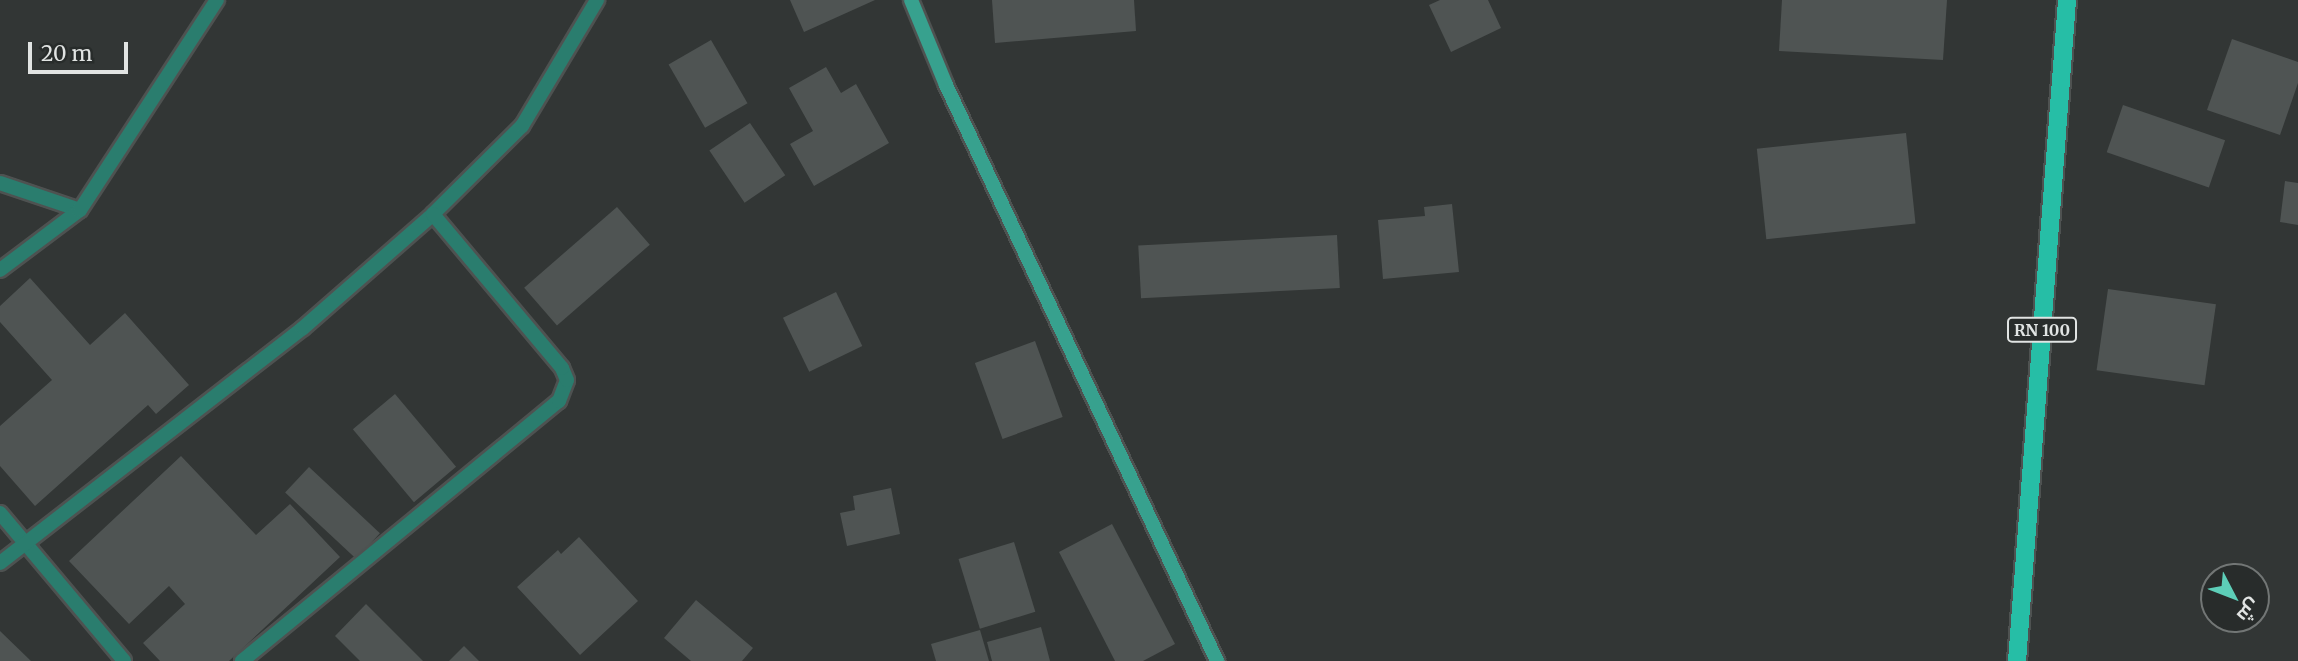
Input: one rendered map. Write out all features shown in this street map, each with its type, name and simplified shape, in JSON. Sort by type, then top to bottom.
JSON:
[{"type":"main road","name":"RN 100","points":[[2017,661],[2067,0]]},
{"type":"street","points":[[0,270],[80,210],[217,0]]},
{"type":"street","points":[[0,563],[303,328],[433,214],[522,126],[597,0]]},
{"type":"street","points":[[911,0],[952,98],[1217,661]]},
{"type":"street","points":[[0,183],[80,210]]},
{"type":"street","points":[[242,661],[559,401],[567,380],[562,368],[433,214]]},
{"type":"street","points":[[0,513],[124,661]]},
{"type":"building","points":[[790,0],[875,0],[804,32]]},
{"type":"building","points":[[992,0],[1134,0],[1136,31],[995,43]]},
{"type":"building","points":[[1440,0],[1488,0],[1501,28],[1451,52],[1429,5]]},
{"type":"building","points":[[1782,0],[1947,0],[1943,60],[1779,51]]},
{"type":"building","points":[[2232,39],[2298,62],[2298,83],[2280,135],[2207,110]]},
{"type":"building","points":[[711,40],[748,103],[705,128],[669,64]]},
{"type":"building","points":[[826,67],[841,93],[856,84],[889,143],[814,186],[790,144],[813,131],[789,88]]},
{"type":"building","points":[[2123,105],[2225,140],[2209,187],[2107,152]]},
{"type":"building","points":[[750,123],[785,175],[745,203],[709,150]]},
{"type":"building","points":[[1906,133],[1916,224],[1766,239],[1757,149]]},
{"type":"building","points":[[2285,181],[2298,183],[2298,225],[2280,222]]},
{"type":"building","points":[[1452,204],[1459,272],[1383,279],[1378,220],[1425,216],[1424,207]]},
{"type":"building","points":[[617,207],[650,245],[557,325],[524,288]]},
{"type":"building","points":[[1337,235],[1340,288],[1141,298],[1138,245]]},
{"type":"building","points":[[30,278],[90,345],[125,313],[189,385],[156,414],[148,405],[35,506],[0,466],[0,426],[52,380],[0,322],[0,306]]},
{"type":"building","points":[[2108,289],[2216,304],[2205,385],[2097,370]]},
{"type":"building","points":[[836,292],[862,346],[809,372],[783,318]]},
{"type":"building","points":[[1035,341],[1063,417],[1003,439],[975,363]]},
{"type":"building","points":[[395,394],[456,467],[414,502],[353,429]]},
{"type":"building","points":[[181,456],[256,535],[290,504],[340,557],[229,661],[160,661],[143,643],[185,604],[169,586],[129,624],[69,561]]},
{"type":"building","points":[[309,467],[380,533],[356,559],[285,493]]},
{"type":"building","points":[[891,488],[900,534],[847,546],[840,513],[855,510],[853,496]]},
{"type":"building","points":[[1112,524],[1175,644],[1143,661],[1115,661],[1059,552]]},
{"type":"building","points":[[579,537],[638,601],[580,655],[517,587],[558,550],[561,554]]},
{"type":"building","points":[[1014,542],[1035,612],[980,629],[959,559]]},
{"type":"building","points":[[696,600],[753,648],[742,661],[691,661],[664,638]]},
{"type":"building","points":[[366,604],[423,661],[360,661],[335,636]]},
{"type":"building","points":[[1041,627],[1050,661],[992,661],[987,642]]},
{"type":"building","points":[[980,630],[989,661],[936,661],[931,644]]},
{"type":"building","points":[[0,631],[31,661],[0,661]]},
{"type":"building","points":[[464,646],[479,661],[449,661]]}]
